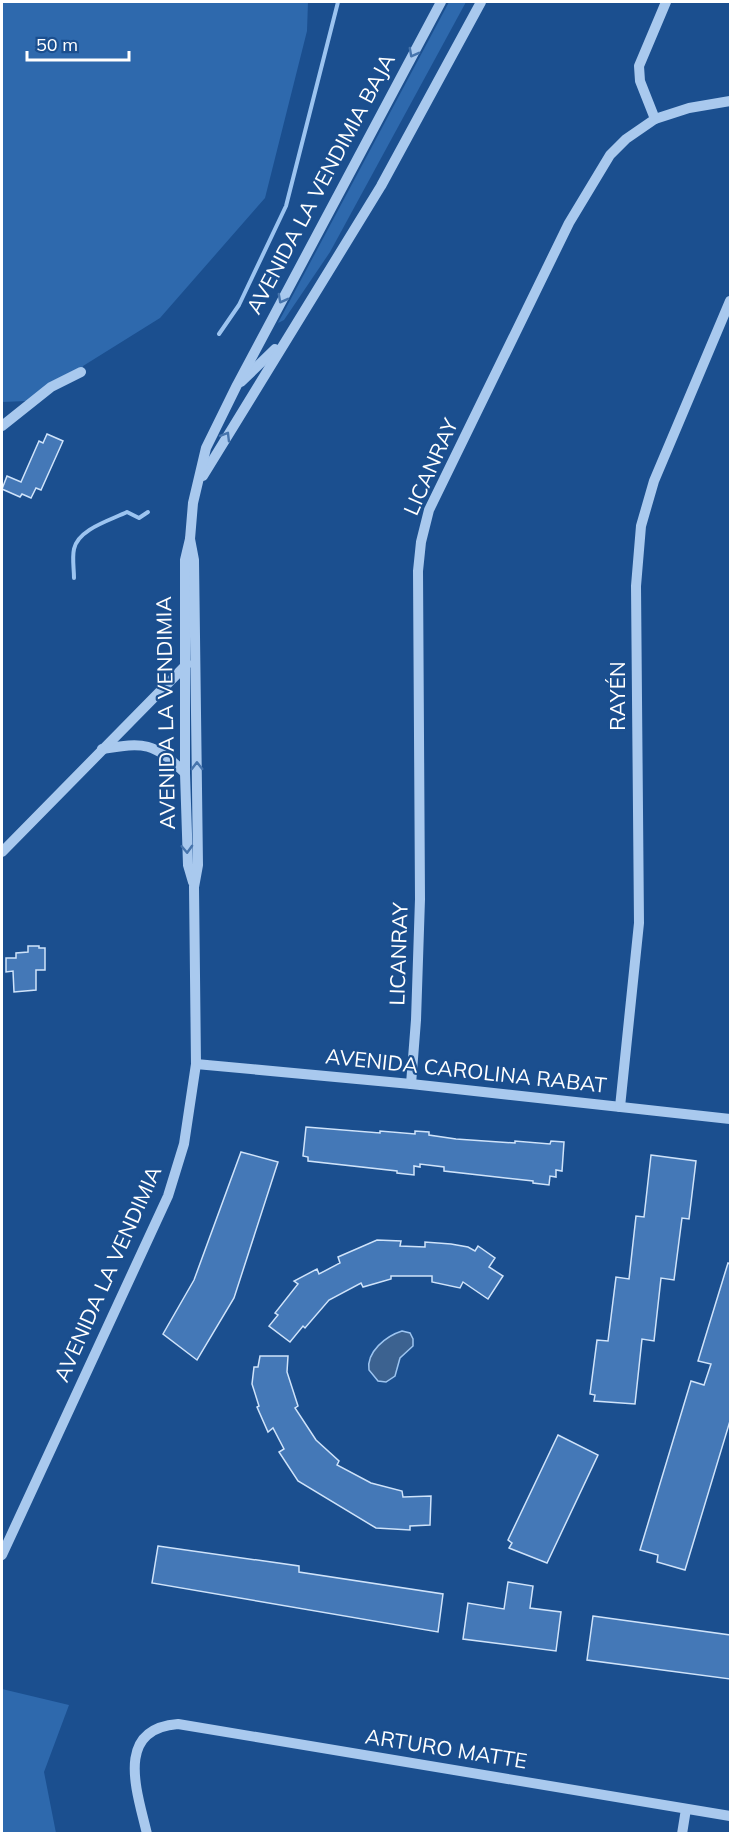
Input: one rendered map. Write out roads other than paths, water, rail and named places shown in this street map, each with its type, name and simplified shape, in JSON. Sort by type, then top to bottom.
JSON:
[{"type":"street","name":"AVENIDA LA VENDIMIA BAJA","points":[[197,487],[207,448],[237,385],[441,2]]},
{"type":"street","name":"AVENIDA LA VENDIMIA BAJA","points":[[197,487],[262,377],[381,186],[481,2]]},
{"type":"street","points":[[655,119],[640,81],[639,66],[666,2]]},
{"type":"street","name":"LICANRAY","points":[[411,1084],[416,1020],[420,899],[418,571],[429,510],[569,223],[610,155],[655,119],[689,108],[730,101]]},
{"type":"street","name":"RAYÉN","points":[[620,1107],[639,923],[636,586],[641,526],[654,481],[730,301]]},
{"type":"street","name":"AVENIDA LA VENDIMIA BAJA","points":[[237,385],[290,334]]},
{"type":"street","points":[[2,426],[51,387],[81,372]]},
{"type":"street","name":"AVENIDA LA VENDIMIA","points":[[2,1555],[168,1196],[184,1144],[196,1064],[194,887],[198,865],[194,560],[190,539],[190,520],[197,487]]},
{"type":"street","name":"AVENIDA LA VENDIMIA","points":[[190,539],[185,560],[185,773],[188,865],[194,887]]},
{"type":"street","points":[[3,848],[195,656]]},
{"type":"street","points":[[102,749],[131,744],[146,745],[166,755],[185,773]]},
{"type":"street","name":"AVENIDA CAROLINA RABAT","points":[[196,1064],[411,1084],[730,1119]]},
{"type":"street","name":"ARTURO MATTE","points":[[147,1833],[134,1769],[139,1747],[147,1736],[155,1731],[178,1724],[730,1816]]},
{"type":"street","points":[[682,1833],[686,1809]]},
{"type":"waterway","points":[[219,334],[239,305],[286,206],[338,2]]},
{"type":"waterway","points":[[74,578],[74,549],[82,536],[96,526],[127,512],[139,518],[148,512]]}]
